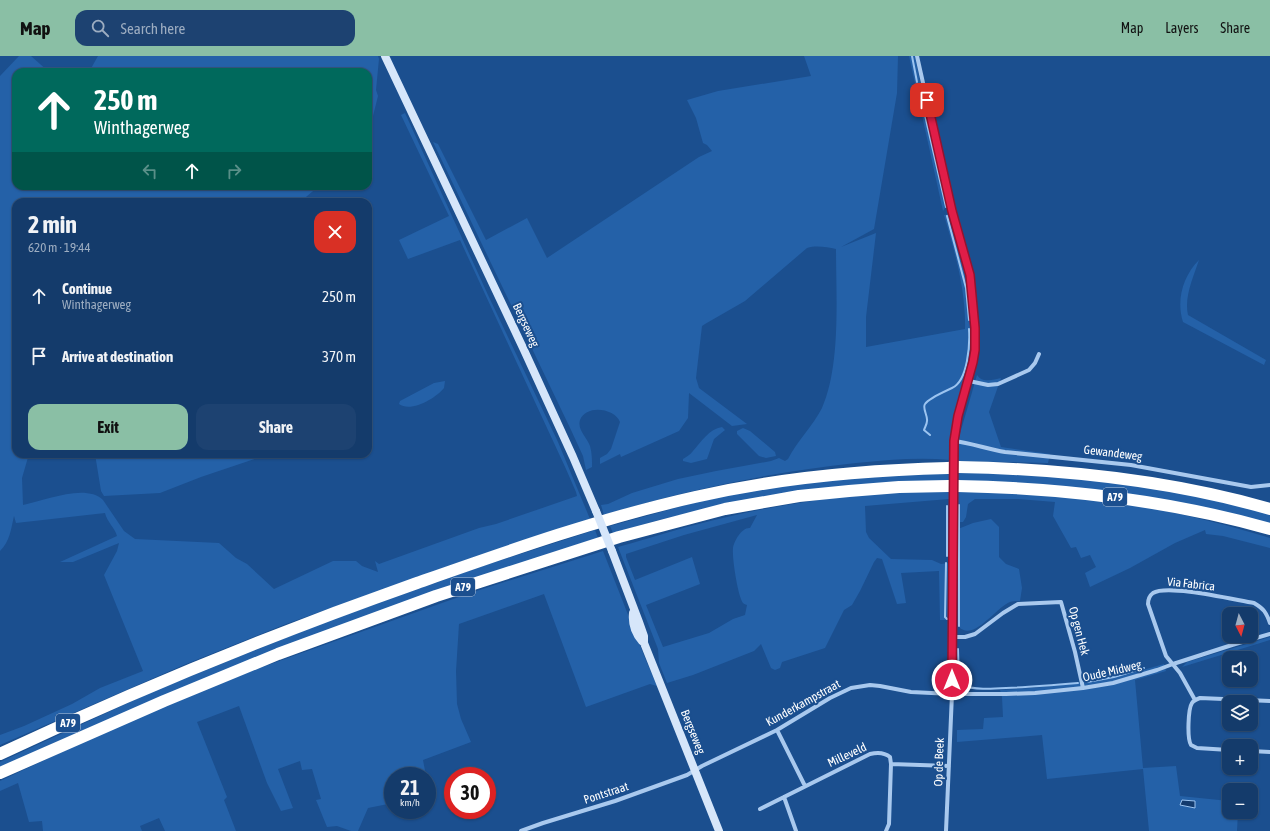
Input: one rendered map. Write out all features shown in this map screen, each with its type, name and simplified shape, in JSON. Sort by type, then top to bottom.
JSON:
[{"type":"highway","name":"A79","points":[[0,754],[155,685],[268,638],[466,566],[606,521],[694,497],[782,481],[863,472],[953,468],[1027,469],[1107,476],[1183,489],[1270,509]]},
{"type":"highway","name":"A79","points":[[0,773],[164,701],[278,654],[436,596],[619,537],[725,509],[799,496],[849,490],[953,486],[1031,488],[1103,495],[1196,511],[1270,529]]},
{"type":"street","name":"Bergseweg","points":[[385,56],[573,457],[612,551],[644,636],[644,643],[719,831]]},
{"type":"street","points":[[917,56],[952,211],[971,282],[975,342],[969,381],[958,416],[954,441],[952,694]]},
{"type":"street","points":[[969,381],[988,385],[998,384],[1029,370],[1035,363],[1039,354]]},
{"type":"street","name":"Gewandeweg","points":[[954,441],[1004,452],[1131,465],[1251,487],[1270,485]]},
{"type":"street","name":"Via Fabrica","points":[[1172,664],[1166,656],[1148,604],[1150,596],[1155,592],[1181,591],[1254,603],[1263,608],[1270,623]]},
{"type":"street","name":"Op gen Hek","points":[[952,637],[965,637],[976,634],[1003,613],[1018,604],[1061,602],[1083,688]]},
{"type":"street","name":"Oude Midweg","points":[[952,694],[1028,694],[1113,683],[1270,634]]},
{"type":"street","points":[[1172,664],[1180,672],[1195,700]]},
{"type":"street","name":"Kunderkampstraat","points":[[694,770],[777,730],[836,694],[851,688],[870,685],[911,692],[952,694]]},
{"type":"street","name":"Op de Beek","points":[[946,831],[952,694]]},
{"type":"street","points":[[1222,750],[1197,748],[1193,747],[1190,743],[1188,739],[1190,708],[1192,703],[1195,700],[1203,698],[1270,701]]},
{"type":"street","points":[[777,730],[805,786]]},
{"type":"street","points":[[1258,751],[1270,752]]},
{"type":"street","name":"Milleveld","points":[[760,809],[876,753],[885,753],[890,757],[891,764]]},
{"type":"street","points":[[886,831],[889,824],[891,764],[949,766]]},
{"type":"street","name":"Pontstraat","points":[[521,831],[543,822],[615,801],[687,775],[694,770]]},
{"type":"street","points":[[784,797],[796,831]]},
{"type":"shaded area","points":[[19,56],[31,56],[44,68],[12,68],[12,190],[314,190],[305,198],[12,198],[12,458],[28,458],[22,478],[23,505],[76,493],[95,495],[103,500],[124,531],[135,539],[219,543],[236,558],[247,564],[274,589],[333,561],[356,561],[362,566],[378,572],[375,561],[379,564],[479,528],[496,524],[577,496],[566,469],[460,240],[408,259],[399,240],[449,216],[401,115],[405,113],[488,295],[558,442],[590,519],[468,559],[286,624],[186,664],[0,745],[0,735],[24,726],[72,704],[100,688],[143,671],[104,575],[117,551],[119,543],[73,562],[60,562],[117,536],[105,513],[16,523],[14,516],[8,539],[0,551],[0,76]]},
{"type":"shaded area","points":[[98,56],[378,56],[376,90],[378,96],[372,120],[372,68],[91,68]]},
{"type":"shaded area","points":[[804,56],[898,56],[897,93],[874,229],[841,247],[876,233],[866,317],[866,347],[965,329],[962,286],[956,257],[944,215],[950,214],[968,279],[973,349],[968,375],[952,427],[950,460],[891,460],[792,471],[698,490],[604,515],[601,505],[608,504],[632,493],[678,479],[771,461],[779,458],[785,461],[788,459],[818,415],[828,391],[835,351],[837,309],[836,249],[818,246],[807,248],[745,301],[702,326],[696,378],[699,388],[747,424],[732,426],[689,393],[688,418],[679,431],[621,457],[620,454],[600,464],[600,458],[607,454],[611,449],[620,422],[617,417],[607,411],[594,410],[583,415],[579,424],[589,443],[591,451],[592,467],[586,470],[583,456],[571,430],[433,142],[438,144],[486,240],[527,218],[547,258],[699,157],[712,151],[703,143],[696,118],[687,100],[718,91],[811,76]]},
{"type":"shaded area","points":[[909,56],[915,56],[948,204],[948,207],[943,211]]},
{"type":"shaded area","points":[[1199,260],[1188,294],[1188,315],[1266,360],[1264,365],[1183,322],[1180,305],[1182,289],[1193,266]]},
{"type":"shaded area","points":[[977,375],[979,378],[985,380],[1001,378],[989,412],[1001,447],[1050,454],[1048,463],[956,461],[959,437]]},
{"type":"shaded area","points":[[445,381],[444,388],[440,392],[423,403],[410,407],[399,404],[400,401],[434,383]]},
{"type":"shaded area","points":[[722,427],[725,430],[714,439],[707,459],[691,463],[683,461],[683,459],[691,454],[709,433]]},
{"type":"shaded area","points":[[743,428],[750,431],[775,452],[776,456],[766,458],[759,456],[737,434],[737,431]]},
{"type":"shaded area","points":[[96,458],[257,458],[160,493],[104,496],[101,491]]},
{"type":"shaded area","points":[[957,471],[1081,477],[1187,493],[1270,513],[1270,524],[1018,483],[723,505],[659,520],[613,533],[610,526],[715,497],[810,480]]},
{"type":"shaded area","points":[[949,490],[949,499],[865,506],[866,532],[869,538],[891,559],[932,560],[941,564],[949,563],[949,620],[940,620],[939,571],[901,573],[906,603],[897,604],[882,559],[877,558],[852,605],[844,610],[825,648],[782,662],[780,668],[775,670],[771,668],[761,644],[754,651],[693,675],[667,683],[659,663],[658,649],[618,547],[686,527],[754,511],[809,501],[865,494]],"holes":[[[757,515],[750,528],[747,528],[741,532],[733,548],[734,566],[738,588],[742,601],[747,605],[745,615],[733,619],[709,633],[663,647],[646,605],[700,584],[692,557],[635,580],[626,554],[684,535]]]},
{"type":"shaded area","points":[[957,490],[1066,497],[1166,511],[1270,538],[1270,548],[1223,536],[1206,534],[1205,530],[1175,543],[1130,568],[1090,587],[1085,573],[1096,567],[1090,555],[1081,558],[1076,547],[1071,548],[1053,516],[1055,502],[1018,499],[975,499],[968,504],[966,517],[963,522],[958,522]]},
{"type":"shaded area","points":[[991,519],[999,527],[999,557],[1006,564],[1019,569],[1022,588],[1020,601],[1010,602],[1004,605],[978,627],[971,630],[965,630],[959,627],[958,529],[973,523]]},
{"type":"shaded area","points":[[595,530],[598,538],[503,569],[209,677],[58,741],[0,768],[0,762],[154,691],[320,624],[480,567]]},
{"type":"shaded area","points":[[603,551],[657,686],[650,684],[586,707],[544,594],[459,624],[456,671],[457,704],[461,719],[471,742],[423,760],[424,767],[384,767],[384,805],[368,808],[358,831],[351,831],[337,826],[327,827],[316,800],[321,799],[312,769],[302,770],[300,761],[278,769],[293,808],[281,811],[267,783],[239,706],[197,722],[227,797],[224,800],[236,831],[165,831],[159,818],[140,826],[142,831],[43,831],[42,821],[29,822],[18,783],[0,791],[0,781],[117,726],[254,670],[470,593]]},
{"type":"shaded area","points":[[1270,637],[1270,640],[1234,651],[1224,651],[1250,643],[1258,643],[1258,641]]},
{"type":"shaded area","points":[[1222,651],[1222,655],[1182,667],[1187,662]]},
{"type":"shaded area","points":[[1164,664],[1166,671],[1135,680],[1143,768],[1176,766],[1180,796],[1222,800],[1222,819],[1238,819],[1237,831],[1149,831],[1143,769],[1047,779],[1042,735],[957,742],[957,730],[983,729],[984,718],[1003,717],[1002,697],[1000,690],[1083,682],[1144,670]]},
{"type":"shaded area","points":[[1182,800],[1195,801],[1195,808],[1180,805]]},
{"type":"waterway","points":[[912,56],[917,82]]},
{"type":"waterway","points":[[919,89],[946,207]]},
{"type":"waterway","points":[[947,216],[966,288],[969,320]]},
{"type":"waterway","points":[[930,435],[924,430],[927,423],[924,406],[930,399],[952,388],[962,378],[967,362],[969,329]]},
{"type":"waterway","points":[[959,505],[959,626]]},
{"type":"waterway","points":[[947,506],[947,556]]},
{"type":"waterway","points":[[946,563],[945,617],[947,619]]},
{"type":"waterway","points":[[958,649],[960,685],[971,688],[989,689],[1078,683]]},
{"type":"waterway","points":[[1087,682],[1114,677],[1144,668]]},
{"type":"route","points":[[927,100],[952,211],[970,275],[975,334],[972,369],[958,416],[953,452],[952,680]]}]
